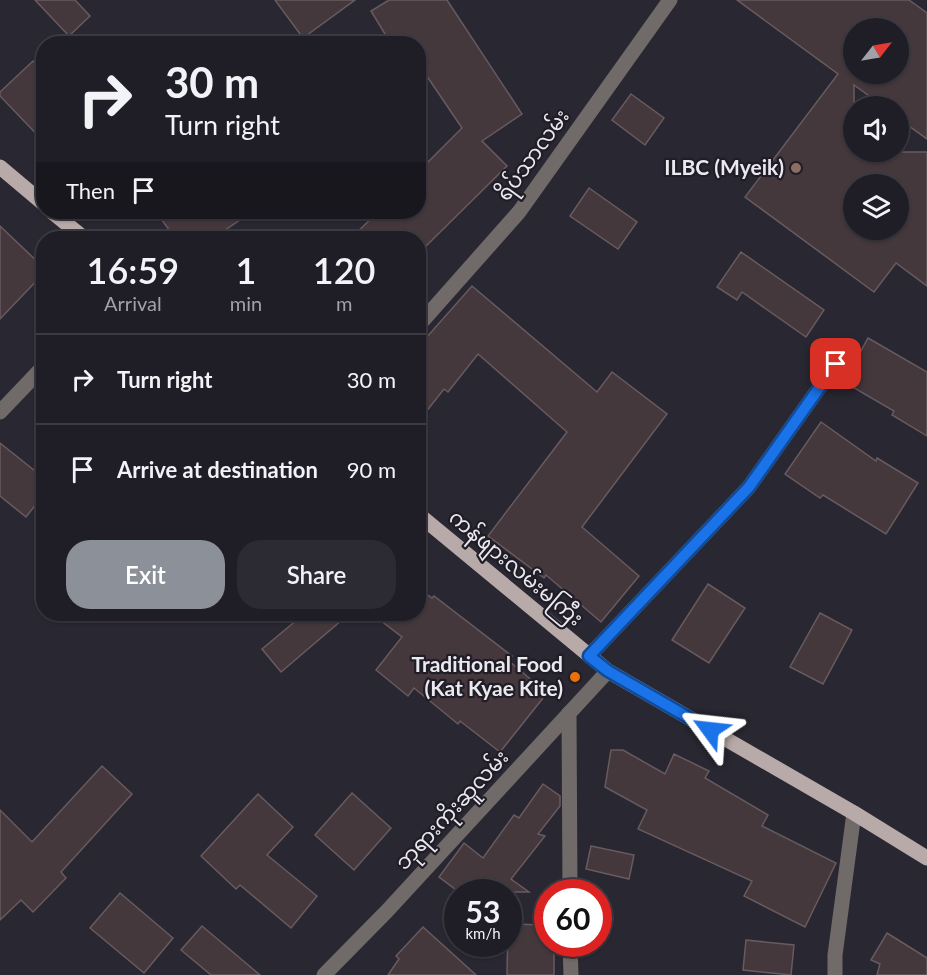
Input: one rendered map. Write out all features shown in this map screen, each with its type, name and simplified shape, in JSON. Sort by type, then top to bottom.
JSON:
[{"type":"main road","points":[[0,167],[36,197]]},
{"type":"main road","points":[[61,219],[75,231]]},
{"type":"main road","name":"ကန်ဖျားလမ်းမကြီး","points":[[426,521],[608,671],[854,813],[927,858]]},
{"type":"street","name":"ရိပ်သာလမ်း","points":[[426,317],[519,212],[670,0]]},
{"type":"street","points":[[589,656],[749,487],[836,364]]},
{"type":"street","points":[[0,412],[36,374]]},
{"type":"street","name":"ဘုရားကိုးဆူလမ်း","points":[[324,975],[387,911],[608,671]]},
{"type":"street","points":[[569,713],[570,879]]},
{"type":"street","points":[[835,975],[835,955],[854,813]]},
{"type":"street","points":[[570,957],[571,975]]},
{"type":"building","points":[[35,0],[75,0],[90,16],[69,36]]},
{"type":"building","points":[[275,0],[355,0],[306,36],[302,36]]},
{"type":"building","points":[[389,0],[447,0],[522,114],[482,141],[507,166],[426,246],[426,231],[358,231],[371,219],[426,219],[426,164],[462,128],[426,75],[426,36],[386,36],[371,11]]},
{"type":"building","points":[[737,0],[909,0],[927,13],[927,139],[909,126],[909,96],[869,96],[854,85],[854,96],[843,96],[843,162],[909,162],[909,152],[927,152],[927,286],[896,263],[874,292],[745,197],[838,74]]},
{"type":"building","points":[[33,61],[36,64],[36,134],[0,96],[0,92]]},
{"type":"building","points":[[631,94],[664,118],[645,145],[612,120]]},
{"type":"building","points":[[589,188],[637,222],[618,249],[570,216]]},
{"type":"building","points":[[161,219],[242,219],[224,231],[170,231]]},
{"type":"building","points":[[0,226],[36,260],[36,281],[0,319]]},
{"type":"building","points":[[741,252],[824,310],[806,337],[742,292],[737,300],[717,287]]},
{"type":"building","points":[[472,286],[597,392],[612,372],[667,414],[582,527],[639,576],[601,622],[546,575],[544,578],[488,536],[567,432],[478,354],[448,392],[444,389],[426,412],[426,338]]},
{"type":"building","points":[[868,338],[927,372],[927,436],[892,415],[894,411],[844,382]]},
{"type":"building","points":[[821,422],[876,461],[877,458],[918,483],[886,534],[823,495],[820,498],[785,474]]},
{"type":"building","points":[[0,443],[36,472],[36,504],[26,517],[0,496]]},
{"type":"building","points":[[708,584],[745,608],[709,663],[672,640]]},
{"type":"building","points":[[426,594],[432,598],[434,596],[512,656],[509,661],[547,693],[500,752],[460,721],[458,724],[414,688],[408,696],[376,670],[402,637],[381,621],[426,621]]},
{"type":"building","points":[[820,613],[852,630],[823,684],[790,667]]},
{"type":"building","points":[[296,621],[341,621],[281,672],[262,649]]},
{"type":"building","points":[[611,750],[623,750],[665,774],[674,754],[709,771],[705,778],[768,815],[762,826],[836,863],[805,927],[744,896],[752,881],[638,829],[647,810],[605,787]]},
{"type":"building","points":[[102,766],[132,794],[61,872],[66,878],[33,912],[21,900],[0,920],[0,810],[32,842]]},
{"type":"building","points":[[543,784],[560,796],[560,806],[538,834],[545,836],[511,879],[444,881],[439,877],[464,843],[483,858],[514,815],[519,818]]},
{"type":"building","points":[[352,793],[391,828],[354,870],[315,835]]},
{"type":"building","points":[[258,794],[293,827],[267,855],[317,896],[291,928],[240,885],[236,889],[201,856]]},
{"type":"building","points":[[591,846],[634,855],[629,879],[586,869]]},
{"type":"building","points":[[120,893],[173,938],[144,973],[90,928]]},
{"type":"building","points":[[522,924],[534,925],[534,957],[554,957],[554,975],[507,975],[507,957],[522,957]]},
{"type":"building","points":[[202,926],[260,975],[211,975],[181,950]]},
{"type":"building","points":[[423,927],[444,946],[444,957],[456,957],[476,975],[388,975],[399,959],[396,956]]},
{"type":"building","points":[[887,933],[927,958],[927,975],[877,975],[880,964],[871,960]]},
{"type":"building","points":[[746,940],[794,945],[791,975],[743,970]]},
{"type":"place","name":"ILBC (Myeik)","points":[[796,168]]},
{"type":"place","name":"Traditional Food (Kat Kyae Kite)","points":[[575,677]]},
{"type":"route","points":[[710,730],[608,671],[589,656],[749,487],[836,364]]}]
